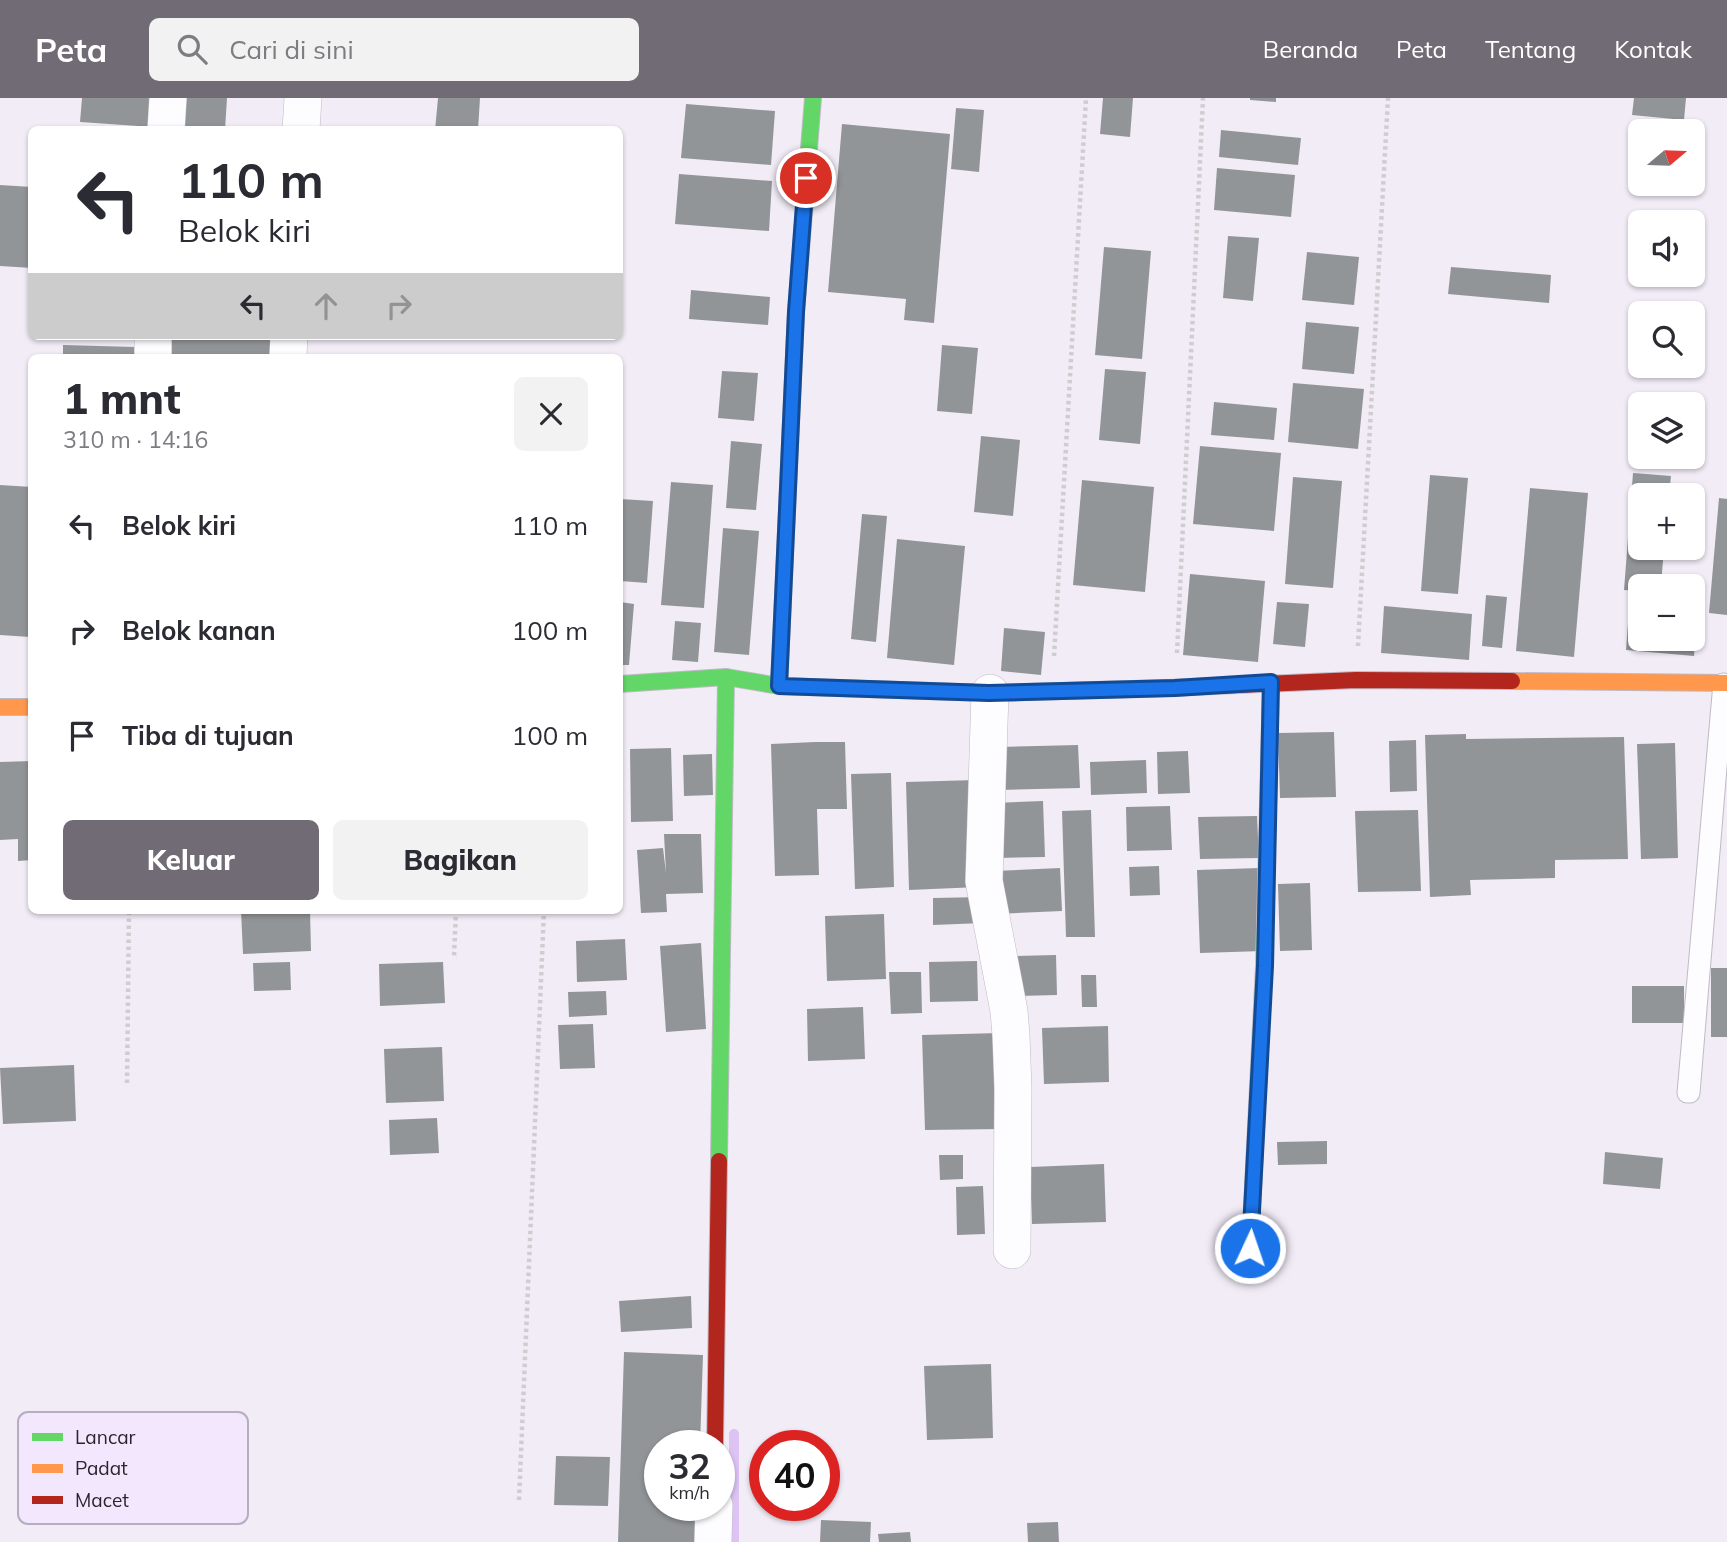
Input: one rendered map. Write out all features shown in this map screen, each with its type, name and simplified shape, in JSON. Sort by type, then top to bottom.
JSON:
[{"type":"street","points":[[166,126],[168,98]]},
{"type":"street","points":[[301,126],[303,98]]},
{"type":"street","points":[[779,686],[796,312],[813,98]]},
{"type":"street","points":[[715,1430],[726,677]]},
{"type":"street","points":[[623,684],[726,677],[779,686],[989,693],[1356,680],[1725,683]]},
{"type":"street","points":[[1250,1248],[1265,966],[1271,682]]},
{"type":"street","points":[[989,693],[984,881],[1009,1011],[1011,1035],[1012,1250]]},
{"type":"street","points":[[0,707],[28,707]]},
{"type":"street","points":[[713,1542],[714,1521]]},
{"type":"lane","points":[[1725,683],[1690,1093],[1688,1093],[1696,998],[1725,683]]},
{"type":"path","points":[[1052,692],[1086,98]]},
{"type":"path","points":[[1175,688],[1203,98]]},
{"type":"path","points":[[1356,680],[1388,98]]},
{"type":"path","points":[[127,1083],[129,914]]},
{"type":"path","points":[[456,914],[454,956],[457,957]]},
{"type":"path","points":[[519,1500],[544,914]]},
{"type":"building","points":[[82,98],[155,98],[153,126],[80,122]]},
{"type":"building","points":[[180,98],[227,98],[225,126],[179,126]]},
{"type":"building","points":[[438,98],[480,98],[478,126],[435,126]]},
{"type":"building","points":[[1103,98],[1133,98],[1130,137],[1100,134]]},
{"type":"building","points":[[1276,98],[1276,102],[1250,100]]},
{"type":"building","points":[[1634,98],[1686,98],[1684,119],[1632,115]]},
{"type":"building","points":[[686,104],[775,111],[771,165],[681,158]]},
{"type":"building","points":[[956,108],[984,110],[979,172],[951,169]]},
{"type":"building","points":[[842,124],[950,134],[934,323],[904,320],[906,299],[828,292]]},
{"type":"building","points":[[1221,130],[1301,138],[1298,165],[1219,157]]},
{"type":"building","points":[[1217,168],[1295,175],[1291,217],[1214,210]]},
{"type":"building","points":[[679,174],[772,181],[769,231],[675,224]]},
{"type":"building","points":[[0,185],[28,187],[28,268],[0,266]]},
{"type":"building","points":[[1228,236],[1259,238],[1253,301],[1223,298]]},
{"type":"building","points":[[1104,247],[1151,251],[1142,359],[1095,355]]},
{"type":"building","points":[[1307,252],[1359,257],[1354,305],[1302,300]]},
{"type":"building","points":[[1451,267],[1551,275],[1549,303],[1448,294]]},
{"type":"building","points":[[691,290],[770,297],[768,325],[689,319]]},
{"type":"building","points":[[1306,322],[1359,327],[1354,374],[1302,369]]},
{"type":"building","points":[[167,340],[272,340],[271,354],[166,354]]},
{"type":"building","points":[[63,345],[136,347],[135,354],[63,354]]},
{"type":"building","points":[[942,345],[978,348],[972,414],[937,411]]},
{"type":"building","points":[[1105,369],[1146,372],[1140,444],[1099,440]]},
{"type":"building","points":[[722,371],[758,373],[754,421],[718,418]]},
{"type":"building","points":[[1293,383],[1364,389],[1358,449],[1288,442]]},
{"type":"building","points":[[1214,402],[1277,408],[1274,440],[1211,435]]},
{"type":"building","points":[[981,436],[1020,440],[1013,516],[974,512]]},
{"type":"building","points":[[731,441],[762,444],[756,510],[726,508]]},
{"type":"building","points":[[1200,446],[1281,453],[1274,531],[1193,524]]},
{"type":"building","points":[[1633,473],[1671,476],[1670,483],[1632,483]]},
{"type":"building","points":[[1430,475],[1468,478],[1458,594],[1421,591]]},
{"type":"building","points":[[1293,477],[1342,481],[1333,588],[1285,584]]},
{"type":"building","points":[[1082,480],[1154,487],[1145,592],[1073,585]]},
{"type":"building","points":[[671,482],[713,485],[704,608],[661,605]]},
{"type":"building","points":[[0,485],[28,487],[28,637],[0,635]]},
{"type":"building","points":[[1530,488],[1588,493],[1574,657],[1516,651]]},
{"type":"building","points":[[1719,498],[1727,499],[1727,615],[1709,613]]},
{"type":"building","points":[[623,499],[653,501],[647,583],[623,581]]},
{"type":"building","points":[[862,514],[887,516],[876,642],[851,639]]},
{"type":"building","points":[[723,528],[759,531],[749,655],[714,652]]},
{"type":"building","points":[[1628,538],[1628,560],[1663,560],[1662,574],[1628,574],[1628,590],[1624,590]]},
{"type":"building","points":[[897,539],[965,546],[954,665],[887,658]]},
{"type":"building","points":[[1190,574],[1265,581],[1258,662],[1183,655]]},
{"type":"building","points":[[1486,595],[1507,597],[1502,648],[1482,646]]},
{"type":"building","points":[[623,602],[634,604],[629,665],[623,665]]},
{"type":"building","points":[[1277,602],[1309,604],[1305,647],[1273,644]]},
{"type":"building","points":[[1384,606],[1472,614],[1469,660],[1381,653]]},
{"type":"building","points":[[675,621],[701,623],[698,662],[672,660]]},
{"type":"building","points":[[1004,628],[1045,632],[1041,675],[1001,671]]},
{"type":"building","points":[[1637,651],[1694,651],[1694,656]]},
{"type":"building","points":[[1334,732],[1336,797],[1280,798],[1278,733]]},
{"type":"building","points":[[1466,734],[1466,739],[1624,737],[1628,859],[1555,860],[1555,878],[1470,880],[1471,895],[1430,897],[1425,735]]},
{"type":"building","points":[[1416,740],[1417,791],[1390,792],[1389,741]]},
{"type":"building","points":[[845,742],[847,809],[817,809],[819,875],[775,876],[771,744]]},
{"type":"building","points":[[1675,743],[1678,858],[1641,859],[1637,744]]},
{"type":"building","points":[[1078,745],[1080,788],[999,790],[999,747]]},
{"type":"building","points":[[671,748],[673,821],[631,822],[630,749]]},
{"type":"building","points":[[1188,751],[1190,793],[1158,794],[1157,752]]},
{"type":"building","points":[[712,754],[713,795],[684,796],[683,755]]},
{"type":"building","points":[[1146,760],[1147,793],[1091,795],[1090,762]]},
{"type":"building","points":[[28,761],[28,860],[18,861],[18,839],[0,840],[0,762]]},
{"type":"building","points":[[891,773],[894,887],[855,889],[851,774]]},
{"type":"building","points":[[976,780],[979,887],[909,890],[906,782]]},
{"type":"building","points":[[1043,801],[1045,857],[996,858],[994,803]]},
{"type":"building","points":[[1170,806],[1172,850],[1127,851],[1126,807]]},
{"type":"building","points":[[1091,810],[1095,937],[1066,937],[1062,811]]},
{"type":"building","points":[[1418,810],[1421,891],[1358,892],[1355,811]]},
{"type":"building","points":[[1257,816],[1259,858],[1200,859],[1198,817]]},
{"type":"building","points":[[664,834],[701,834],[703,893],[666,894],[667,912],[641,913],[637,850],[663,848],[666,873]]},
{"type":"building","points":[[1159,866],[1160,895],[1130,896],[1129,867]]},
{"type":"building","points":[[1060,868],[1062,911],[994,914],[993,871]]},
{"type":"building","points":[[1260,868],[1263,951],[1200,953],[1197,870]]},
{"type":"building","points":[[1310,883],[1312,950],[1280,951],[1278,884]]},
{"type":"building","points":[[983,897],[983,923],[933,925],[933,898]]},
{"type":"building","points":[[241,914],[310,914],[311,951],[243,954]]},
{"type":"building","points":[[884,914],[886,979],[827,981],[825,916]]},
{"type":"building","points":[[625,939],[627,980],[577,982],[576,941]]},
{"type":"building","points":[[701,943],[706,1029],[666,1032],[660,946]]},
{"type":"building","points":[[1056,955],[1057,995],[1018,996],[1016,956]]},
{"type":"building","points":[[977,961],[978,1001],[930,1002],[929,962]]},
{"type":"building","points":[[290,962],[291,990],[254,991],[253,963]]},
{"type":"building","points":[[443,962],[445,1003],[380,1006],[379,964]]},
{"type":"building","points":[[1711,968],[1727,968],[1727,1037],[1711,1037]]},
{"type":"building","points":[[889,972],[921,972],[922,1013],[891,1014]]},
{"type":"building","points":[[1081,975],[1096,975],[1097,1007],[1082,1007]]},
{"type":"building","points":[[1632,986],[1684,986],[1684,1023],[1632,1023]]},
{"type":"building","points":[[606,991],[607,1015],[569,1017],[568,992]]},
{"type":"building","points":[[863,1007],[865,1059],[808,1061],[807,1009]]},
{"type":"building","points":[[593,1024],[595,1068],[560,1069],[558,1025]]},
{"type":"building","points":[[1108,1026],[1109,1082],[1044,1084],[1042,1028]]},
{"type":"building","points":[[1000,1033],[1002,1129],[925,1130],[922,1035]]},
{"type":"building","points":[[442,1047],[444,1101],[386,1103],[384,1049]]},
{"type":"building","points":[[74,1065],[76,1121],[3,1124],[0,1068]]},
{"type":"building","points":[[437,1118],[439,1153],[390,1155],[389,1120]]},
{"type":"building","points":[[1327,1141],[1327,1164],[1278,1165],[1277,1142]]},
{"type":"building","points":[[1605,1152],[1663,1158],[1660,1189],[1603,1184]]},
{"type":"building","points":[[939,1155],[963,1155],[963,1179],[940,1180]]},
{"type":"building","points":[[1104,1164],[1106,1222],[1032,1224],[1030,1167]]},
{"type":"building","points":[[983,1186],[985,1234],[957,1235],[956,1187]]},
{"type":"building","points":[[691,1296],[692,1328],[621,1332],[619,1301]]},
{"type":"building","points":[[624,1352],[703,1355],[701,1430],[644,1430],[644,1521],[698,1521],[697,1542],[618,1542]]},
{"type":"building","points":[[991,1364],[993,1438],[927,1440],[924,1366]]},
{"type":"building","points":[[556,1456],[610,1457],[608,1506],[554,1505]]},
{"type":"building","points":[[821,1521],[871,1522],[870,1542],[820,1542]]},
{"type":"building","points":[[1058,1522],[1059,1542],[1028,1542],[1027,1523]]},
{"type":"building","points":[[910,1532],[911,1542],[879,1542],[878,1534]]},
{"type":"waterway","points":[[734,1521],[734,1542]]},
{"type":"traffic: fast","points":[[779,686],[796,312],[813,98]]},
{"type":"traffic: fast","points":[[719,1161],[726,677]]},
{"type":"traffic: fast","points":[[623,684],[726,677],[779,686],[990,693],[1168,688]]},
{"type":"traffic: fast","points":[[1250,1248],[1264,966],[1271,683]]},
{"type":"traffic: slow","points":[[1512,681],[1727,683]]},
{"type":"traffic: slow","points":[[0,707],[28,707]]},
{"type":"traffic: jam","points":[[1168,688],[1356,680],[1512,681]]},
{"type":"traffic: jam","points":[[715,1430],[719,1161]]},
{"type":"route","points":[[806,178],[796,312],[779,686],[989,693],[1175,688],[1271,682],[1265,966],[1250,1248]]}]
